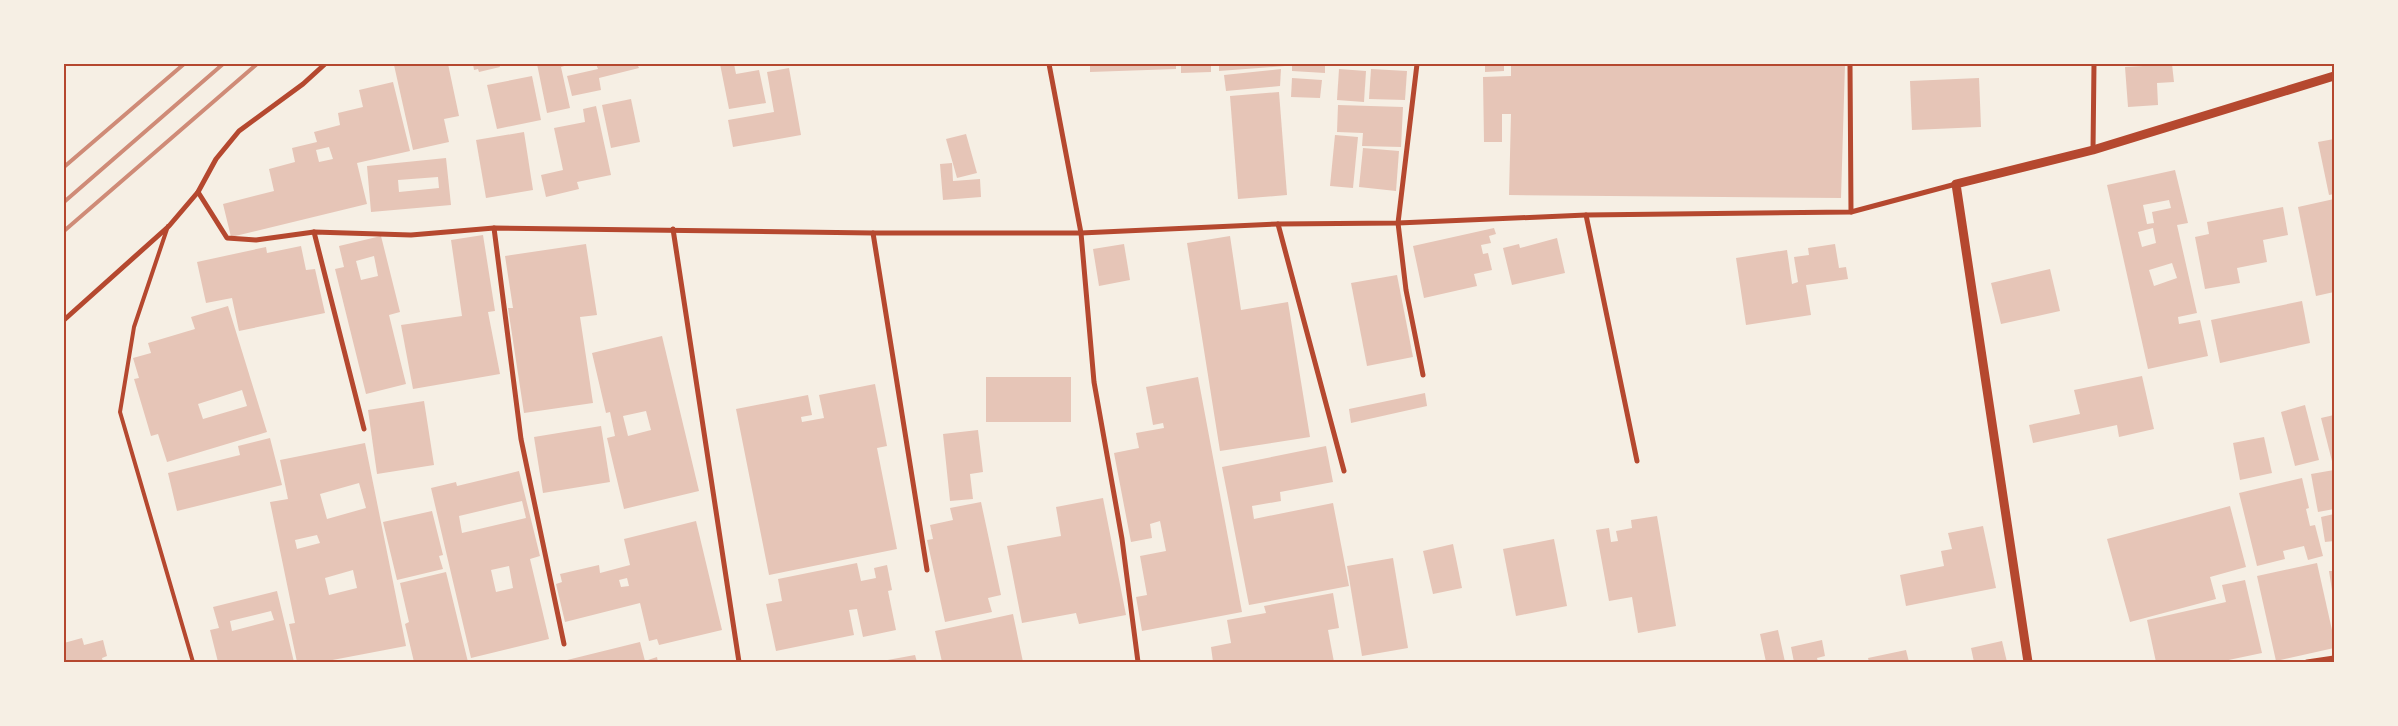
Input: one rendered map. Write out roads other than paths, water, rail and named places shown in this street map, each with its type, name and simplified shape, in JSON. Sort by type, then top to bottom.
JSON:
[{"type":"street","points":[[64,320],[169,226],[198,192],[216,159],[239,131],[303,84],[325,64]]},
{"type":"street","points":[[1049,64],[1081,232],[1094,382],[1122,539],[1138,662]]},
{"type":"street","points":[[1417,64],[1398,223],[1406,290],[1423,375]]},
{"type":"street","points":[[1850,64],[1851,212]]},
{"type":"street","points":[[2093,150],[2094,64]]},
{"type":"street","points":[[198,192],[227,238],[256,240],[314,232],[411,235],[494,228],[873,233],[1081,232],[1278,224],[1398,223],[1586,215],[1851,212],[2093,150],[2334,76]]},
{"type":"street","points":[[1956,184],[2028,662]]},
{"type":"street","points":[[1586,215],[1637,461]]},
{"type":"street","points":[[1278,224],[1344,471]]},
{"type":"street","points":[[494,228],[521,439],[564,644]]},
{"type":"street","points":[[673,229],[739,662]]},
{"type":"street","points":[[314,232],[364,429]]},
{"type":"street","points":[[873,233],[926,570]]},
{"type":"street","points":[[2307,662],[2334,658]]},
{"type":"lane","points":[[169,226],[134,327],[120,412],[193,662]]},
{"type":"railway","points":[[64,167],[184,64]]},
{"type":"railway","points":[[64,202],[223,64]]},
{"type":"railway","points":[[64,231],[257,64]]}]
